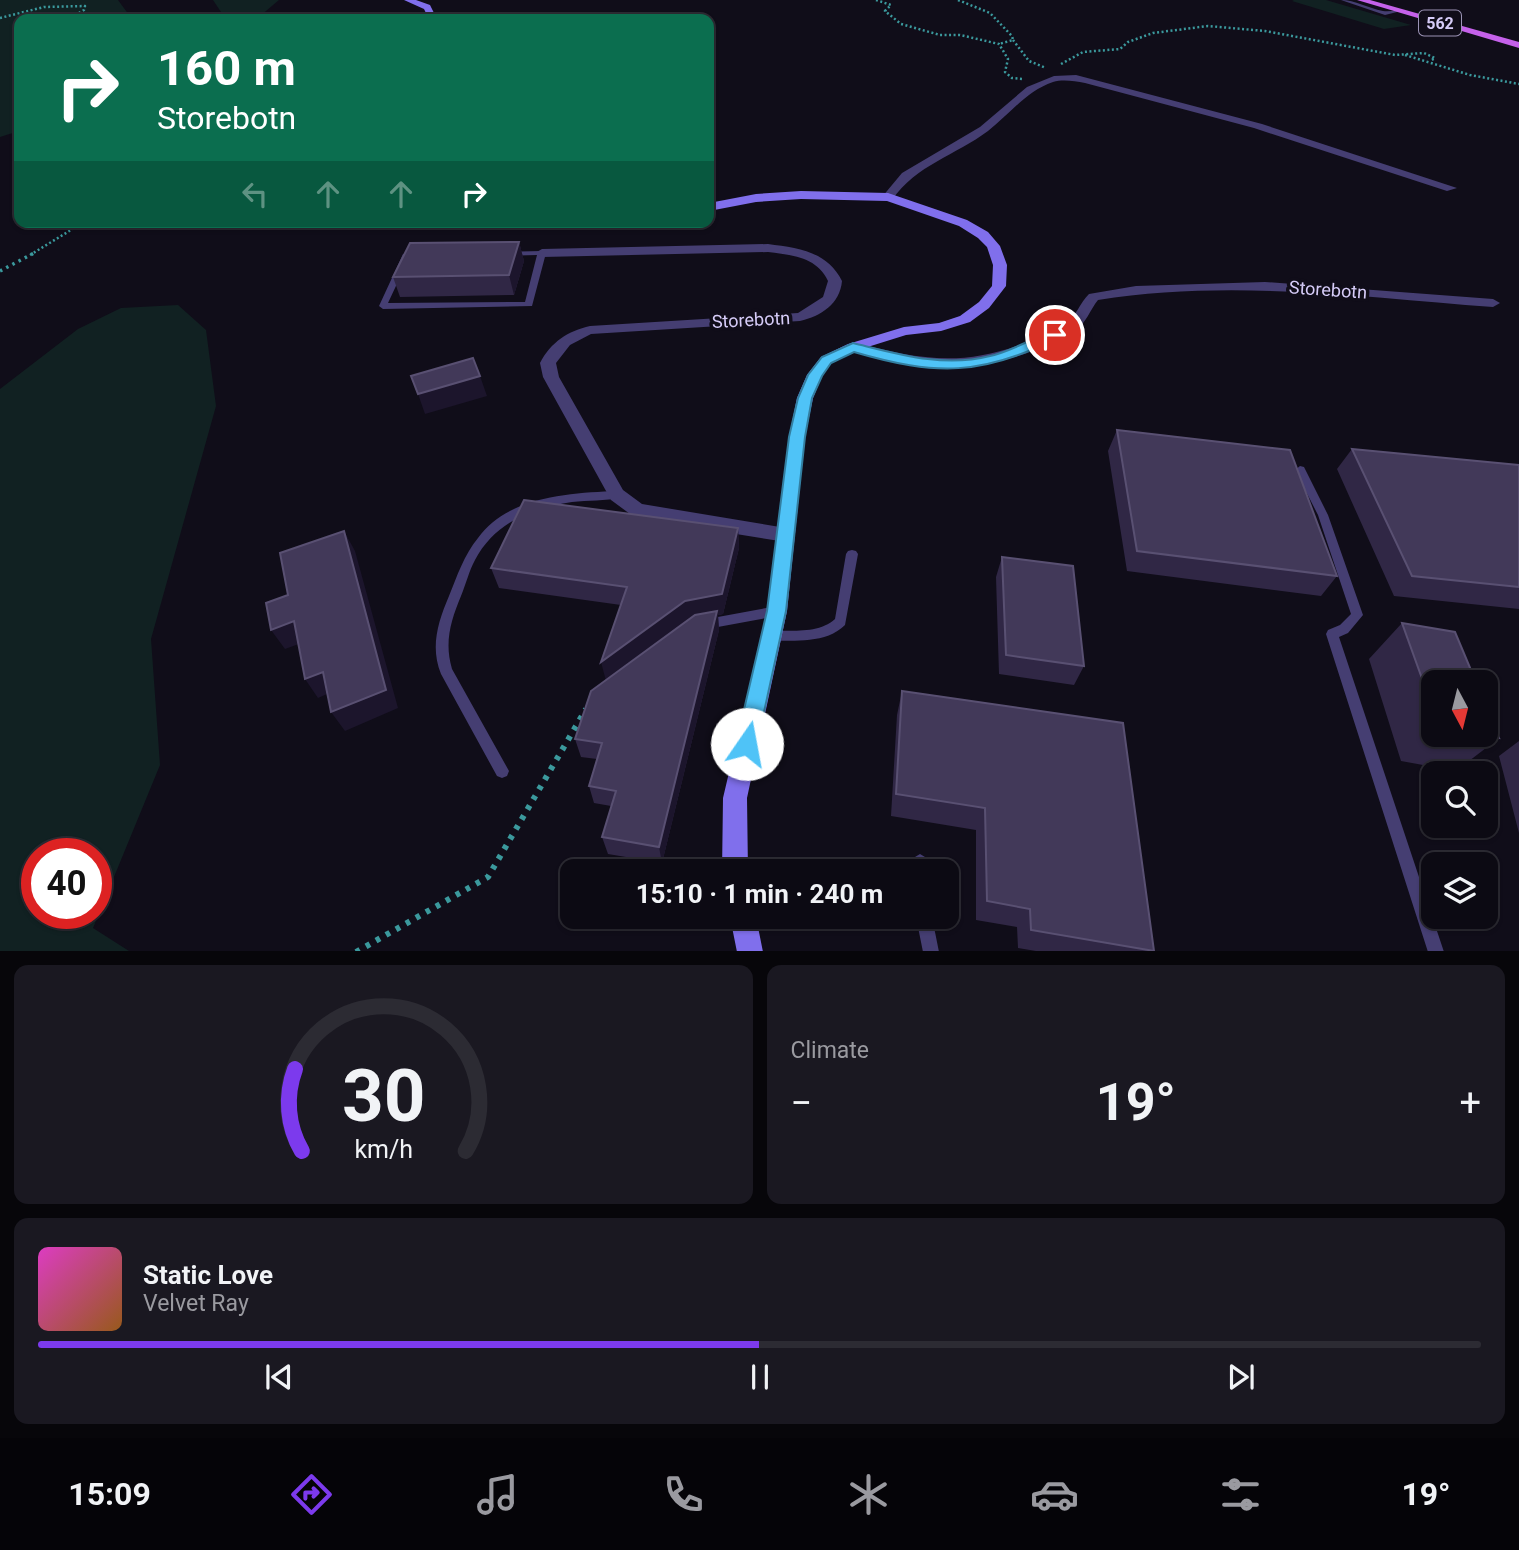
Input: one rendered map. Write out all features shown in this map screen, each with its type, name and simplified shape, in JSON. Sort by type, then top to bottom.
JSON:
[{"type":"main road","name":"562","points":[[1362,0],[1519,46]]},
{"type":"street","points":[[408,0],[427,7],[430,14]]},
{"type":"street","points":[[888,197],[892,188],[905,178],[984,129],[1004,109],[1040,84],[1058,78],[1092,82],[1258,126],[1451,188]]},
{"type":"street","points":[[714,206],[756,198],[801,195],[888,197],[963,223],[983,235],[993,246],[1000,265],[999,286],[984,305],[965,319],[941,327],[904,331],[853,347],[827,360],[815,375],[805,398],[797,437],[776,611],[735,797],[735,859]]},
{"type":"street","name":"Storebotn","points":[[542,253],[768,248],[810,256],[829,269],[835,281],[835,290],[825,304],[800,317],[604,328],[578,334],[555,351],[548,363],[551,377],[617,495]]},
{"type":"street","name":"Storebotn","points":[[853,347],[883,358],[916,364],[950,366],[991,361],[1022,351],[1071,328],[1094,297],[1136,290],[1265,286],[1493,303]]},
{"type":"street","points":[[617,495],[636,509],[649,513],[786,535]]},
{"type":"street","points":[[745,929],[750,951]]},
{"type":"lane","points":[[1343,0],[1385,13],[1398,11]]},
{"type":"lane","points":[[542,253],[529,304],[383,306],[406,256],[542,253]]},
{"type":"lane","points":[[1300,471],[1323,515],[1357,615],[1344,629],[1332,634],[1436,951]]},
{"type":"lane","points":[[502,771],[446,670],[440,654],[441,632],[471,555],[491,529],[517,510],[577,498],[617,495]]},
{"type":"lane","points":[[770,636],[821,632],[837,626],[841,621],[852,554]]},
{"type":"lane","points":[[693,627],[776,611]]},
{"type":"lane","points":[[926,929],[931,951]]},
{"type":"path","points":[[876,0],[891,5],[884,11],[901,24],[940,35],[999,44],[1013,40]]},
{"type":"path","points":[[958,0],[990,13],[1012,36],[1029,61],[1046,68],[1058,78]]},
{"type":"path","points":[[16,14],[44,7],[85,6],[75,14]]},
{"type":"path","points":[[1036,69],[1060,65],[1083,52],[1120,49],[1128,42],[1153,33],[1208,26],[1265,32],[1401,54],[1470,75],[1519,84]]},
{"type":"path","points":[[999,44],[1008,59],[1005,66],[1007,75],[1017,79],[1028,77]]},
{"type":"path","points":[[1401,54],[1429,54],[1435,58],[1430,61]]},
{"type":"path","points":[[0,271],[40,250],[73,228]]},
{"type":"path","points":[[356,951],[488,877],[588,705]]},
{"type":"shaded area","points":[[0,0],[118,0],[128,14],[14,14],[14,133],[0,137]]},
{"type":"shaded area","points":[[213,0],[279,0],[262,14],[221,12]]},
{"type":"shaded area","points":[[1326,0],[1411,25],[1384,29],[1292,1]]},
{"type":"shaded area","points":[[178,305],[206,330],[216,406],[151,639],[160,765],[112,882],[112,838],[21,838],[21,929],[95,929],[129,951],[0,951],[0,389],[78,329],[121,308]]},
{"type":"building","points":[[519,242],[509,275],[393,277],[410,243]]},
{"type":"building","points":[[473,358],[480,376],[418,394],[411,376]]},
{"type":"building","points":[[1117,430],[1290,450],[1337,576],[1137,551]]},
{"type":"building","points":[[1352,449],[1519,465],[1519,587],[1412,576]]},
{"type":"building","points":[[524,500],[738,528],[722,594],[685,601],[601,662],[627,587],[491,568]]},
{"type":"building","points":[[344,531],[386,690],[331,712],[323,672],[305,679],[294,621],[271,630],[266,603],[288,595],[280,553]]},
{"type":"building","points":[[1002,557],[1073,566],[1084,666],[1006,655]]},
{"type":"building","points":[[717,611],[659,847],[602,837],[616,791],[589,786],[602,743],[575,739],[591,691],[695,615]]},
{"type":"building","points":[[1402,623],[1455,632],[1471,670],[1421,670],[1421,676]]},
{"type":"building","points":[[902,691],[1123,723],[1154,951],[1031,930],[1030,909],[987,901],[985,808],[896,794]]},
{"type":"route","points":[[747,744],[776,611],[797,437],[805,398],[815,375],[827,360],[853,347],[883,358],[950,366],[991,361],[1022,351],[1055,335]]}]
